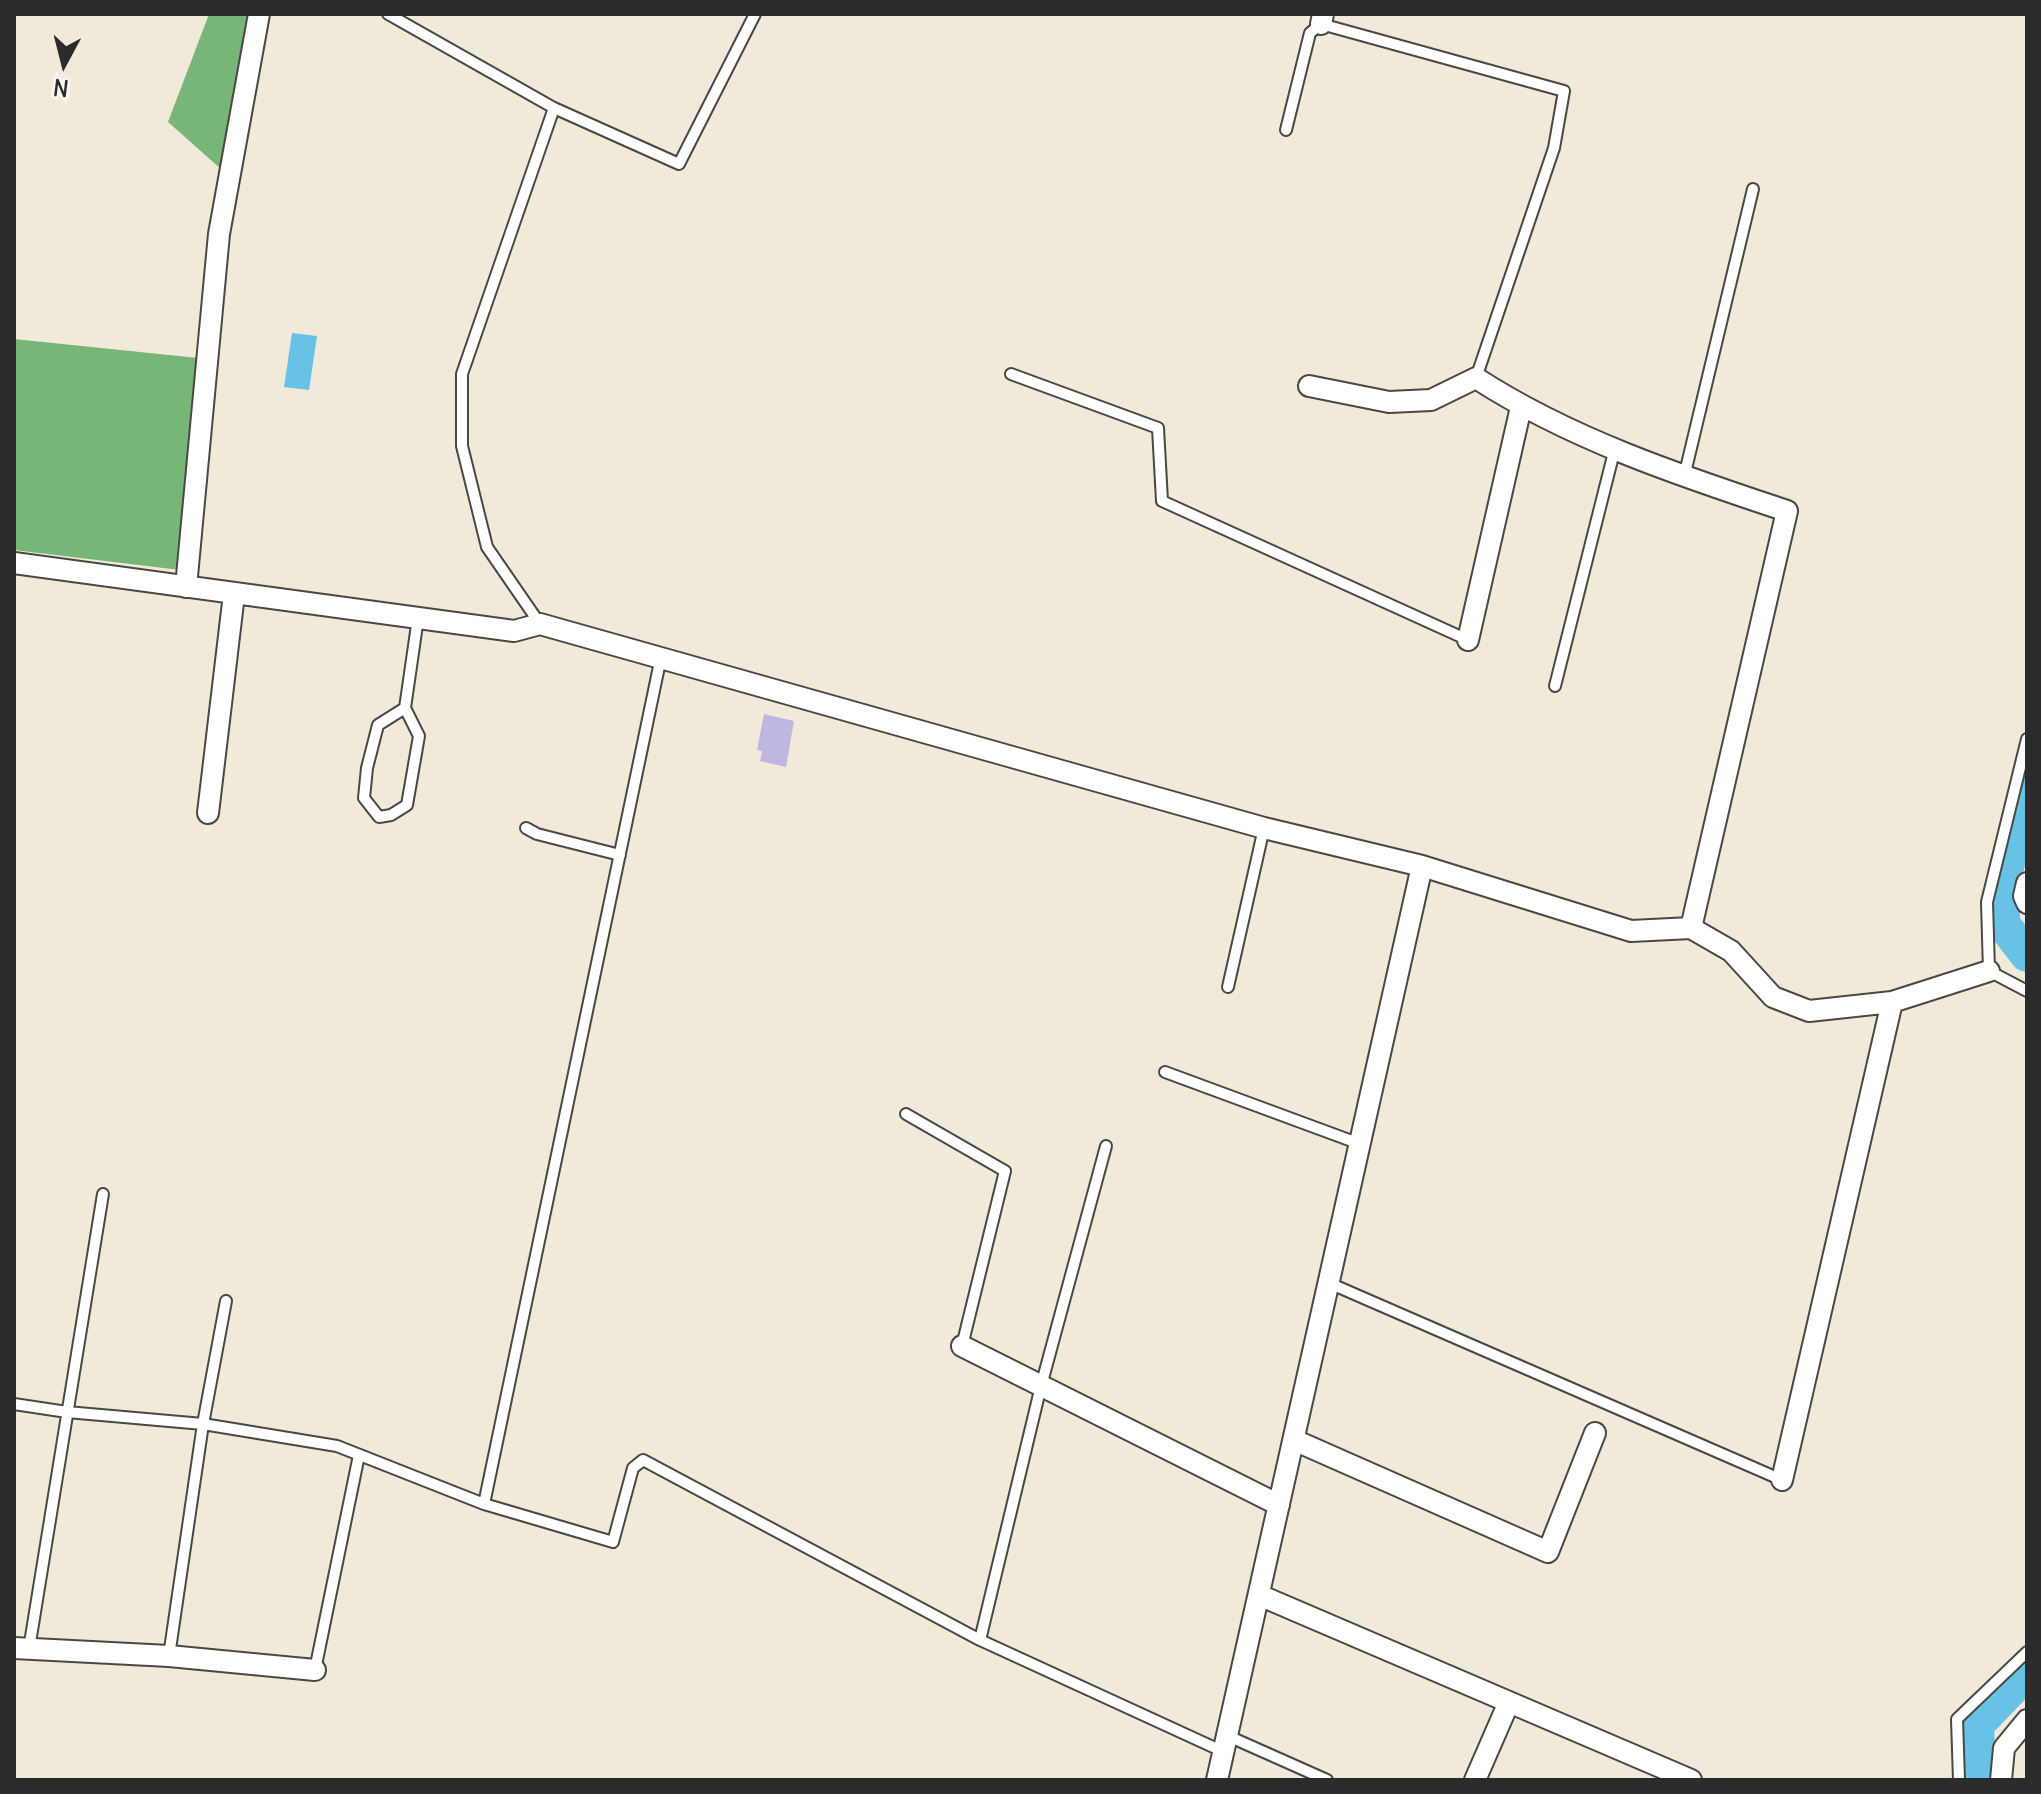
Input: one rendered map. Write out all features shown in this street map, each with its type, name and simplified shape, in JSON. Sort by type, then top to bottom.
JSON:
[{"type":"street","points":[[186,587],[219,234],[259,14]]},
{"type":"street","points":[[1309,386],[1389,402],[1431,400],[1476,378],[1521,407],[1615,448],[1684,477],[1787,511],[1691,928]]},
{"type":"street","points":[[1468,640],[1521,407]]},
{"type":"street","points":[[14,563],[514,631],[540,624],[1264,828],[1422,866],[1631,931],[1691,928],[1731,951],[1773,997],[1809,1011],[1892,1002],[1989,971]]},
{"type":"street","points":[[208,813],[234,594]]},
{"type":"street","points":[[1217,1780],[1422,866]]},
{"type":"street","points":[[2027,883],[2024,896],[2027,903]]},
{"type":"street","points":[[1782,1480],[1892,1002]]},
{"type":"street","points":[[962,1346],[1279,1505]]},
{"type":"street","points":[[1294,1440],[1548,1552],[1595,1433]]},
{"type":"street","points":[[1259,1595],[1691,1780]]},
{"type":"street","points":[[21,1648],[169,1656],[315,1670]]},
{"type":"street","points":[[1475,1780],[1509,1702]]},
{"type":"street","points":[[2001,1780],[2004,1748],[2027,1720]]},
{"type":"lane","points":[[388,14],[554,108],[679,164],[755,14]]},
{"type":"lane","points":[[1286,130],[1310,33],[1322,19],[1564,91],[1554,148],[1476,378]]},
{"type":"lane","points":[[540,624],[487,547],[462,446],[462,374],[554,108]]},
{"type":"lane","points":[[1684,477],[1753,189]]},
{"type":"lane","points":[[1011,374],[1158,428],[1162,501],[1468,640]]},
{"type":"lane","points":[[1555,686],[1615,448]]},
{"type":"lane","points":[[405,708],[378,725],[367,768],[364,798],[379,817],[391,815],[407,805],[419,736],[405,708],[418,618]]},
{"type":"lane","points":[[484,1504],[661,657]]},
{"type":"lane","points":[[2027,739],[1987,902],[1989,971],[2027,991]]},
{"type":"lane","points":[[526,828],[537,834],[620,855]]},
{"type":"lane","points":[[1228,987],[1264,828]]},
{"type":"lane","points":[[1165,1072],[1360,1144]]},
{"type":"lane","points":[[906,1114],[1005,1171],[962,1346]]},
{"type":"lane","points":[[980,1640],[1041,1386],[1106,1146]]},
{"type":"lane","points":[[21,1648],[67,1412],[103,1194]]},
{"type":"lane","points":[[1329,1283],[1782,1480]]},
{"type":"lane","points":[[169,1656],[203,1424],[226,1301]]},
{"type":"lane","points":[[14,1404],[203,1424],[337,1446],[484,1504],[613,1542],[633,1468],[643,1460],[980,1640],[1226,1744],[1327,1780]]},
{"type":"lane","points":[[315,1670],[359,1455]]},
{"type":"lane","points":[[1959,1780],[1957,1719],[2027,1652]]},
{"type":"green space","points":[[209,14],[248,14],[221,169],[168,122]]},
{"type":"green space","points":[[14,339],[198,358],[180,570],[14,550]]},
{"type":"water","points":[[292,333],[317,336],[309,390],[284,387]]},
{"type":"building","points":[[764,714],[794,721],[786,767],[760,761],[762,751],[757,750]]},
{"type":"waterway","points":[[2027,789],[2003,883],[2003,924],[2027,955]]},
{"type":"waterway","points":[[1979,1780],[1977,1725],[2027,1673]]}]
